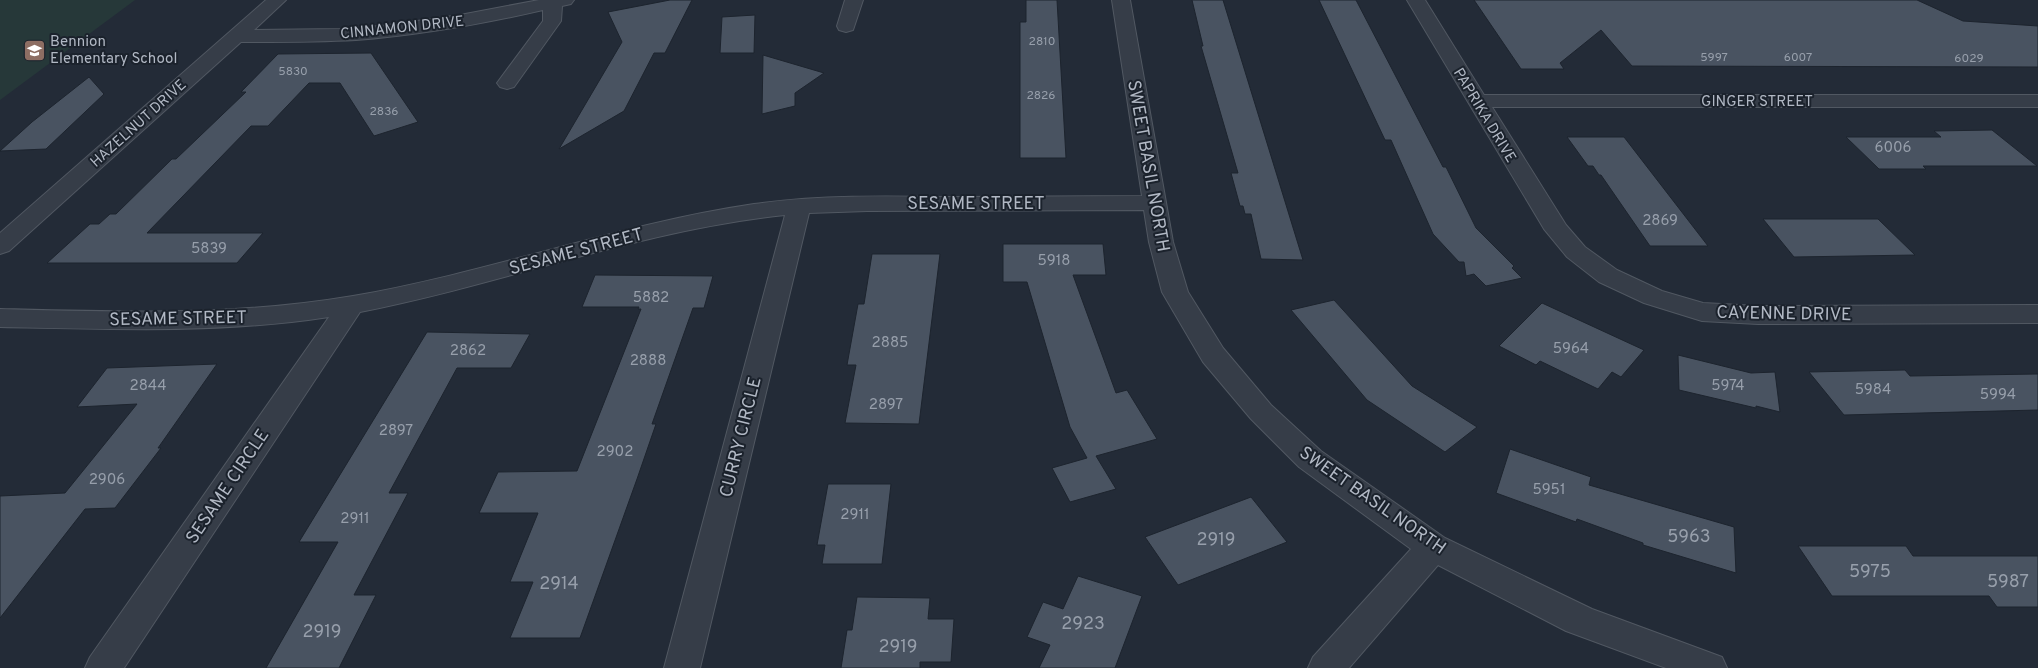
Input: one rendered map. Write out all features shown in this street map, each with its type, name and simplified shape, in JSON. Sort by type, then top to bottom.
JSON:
[{"type":"street","name":"HAZELNUT DRIVE","points":[[0,246],[277,0]]},
{"type":"street","points":[[846,26],[854,0]]},
{"type":"street","name":"SWEET BASIL NORTH","points":[[1121,0],[1161,242],[1175,292],[1213,355],[1261,412],[1310,459],[1433,547],[1580,620],[1709,668]]},
{"type":"street","name":"PAPRIKA DRIVE","points":[[1416,0],[1556,229]]},
{"type":"street","name":"CINNAMON DRIVE","points":[[236,36],[344,34],[390,31],[460,21],[559,1]]},
{"type":"street","points":[[507,83],[552,21],[559,1]]},
{"type":"street","name":"GINGER STREET","points":[[1476,101],[2038,101]]},
{"type":"street","name":"SESAME STREET","points":[[0,318],[175,320],[238,318],[298,313],[351,305],[479,277],[662,228],[714,218],[799,206],[889,203],[1154,203]]},
{"type":"street","name":"CURRY CIRCLE","points":[[682,668],[799,206]]},
{"type":"street","name":"CAYENNE DRIVE","points":[[1556,229],[1576,252],[1608,276],[1653,297],[1702,312],[1758,315],[2038,314]]},
{"type":"street","name":"SESAME CIRCLE","points":[[103,668],[351,305]]},
{"type":"street","points":[[1326,668],[1433,547]]},
{"type":"shaded area","name":"Bennion Elementary School","points":[[0,0],[135,0],[0,100]]},
{"type":"building","points":[[670,0],[692,0],[665,53],[654,53],[624,111],[559,149],[622,42],[608,12]]},
{"type":"building","points":[[1026,0],[1057,0],[1066,158],[1020,158],[1020,22],[1026,22]]},
{"type":"building","points":[[1192,0],[1223,0],[1303,260],[1261,259],[1251,214],[1245,214],[1243,206],[1240,206],[1231,173],[1238,173],[1201,46],[1203,46]]},
{"type":"building","points":[[1319,0],[1356,0],[1443,167],[1446,167],[1476,228],[1514,266],[1512,268],[1522,278],[1486,286],[1474,274],[1466,276],[1464,262],[1459,262],[1433,234],[1391,140],[1385,140]]},
{"type":"building","points":[[1474,0],[1917,0],[1963,21],[2038,26],[2038,67],[1632,66],[1601,30],[1560,63],[1564,69],[1521,69]]},
{"type":"building","points":[[755,15],[754,53],[720,53],[722,17]]},
{"type":"building","points":[[371,53],[418,122],[374,136],[340,83],[309,83],[268,126],[251,126],[147,233],[263,233],[237,263],[47,263],[90,224],[99,224],[110,214],[116,214],[172,159],[176,159],[246,92],[241,92],[278,54]]},
{"type":"building","points":[[763,55],[824,73],[795,93],[795,106],[762,114]]},
{"type":"building","points":[[89,77],[104,94],[46,149],[0,151],[32,122]]},
{"type":"building","points":[[1992,130],[2037,166],[1923,166],[1926,169],[1879,169],[1846,137],[1941,137],[1934,131]]},
{"type":"building","points":[[1567,137],[1624,137],[1708,246],[1650,246],[1601,175],[1593,166],[1588,166]]},
{"type":"building","points":[[1763,219],[1878,219],[1915,255],[1794,257]]},
{"type":"building","points":[[1003,244],[1103,244],[1106,275],[1073,275],[1116,393],[1127,390],[1157,439],[1096,456],[1116,489],[1070,502],[1052,468],[1087,458],[1070,427],[1027,282],[1003,282]]},
{"type":"building","points":[[872,254],[940,254],[919,424],[845,423],[856,365],[847,365],[858,304],[864,304]]},
{"type":"building","points":[[595,275],[713,276],[704,308],[693,308],[652,424],[656,424],[580,638],[510,638],[533,582],[510,582],[538,513],[479,513],[498,472],[577,471],[641,309],[638,309],[639,307],[582,307]]},
{"type":"building","points":[[1334,300],[1412,386],[1477,427],[1445,452],[1367,400],[1291,310]]},
{"type":"building","points":[[1542,303],[1644,350],[1621,377],[1612,372],[1598,389],[1540,361],[1536,365],[1499,346]]},
{"type":"building","points":[[427,332],[530,334],[511,368],[457,368],[389,493],[408,493],[354,595],[376,595],[339,668],[266,668],[338,542],[299,542]]},
{"type":"building","points":[[1678,355],[1751,373],[1775,372],[1780,412],[1679,390]]},
{"type":"building","points":[[217,364],[158,448],[161,448],[115,508],[85,509],[0,618],[0,496],[65,493],[137,404],[77,407],[107,368]]},
{"type":"building","points":[[1905,370],[1910,376],[2038,374],[2038,410],[1844,415],[1809,372]]},
{"type":"building","points":[[1510,449],[1591,477],[1589,485],[1734,527],[1736,573],[1643,545],[1643,543],[1577,519],[1576,522],[1496,493]]},
{"type":"building","points":[[828,484],[891,484],[882,564],[822,564],[825,545],[817,545]]},
{"type":"building","points":[[1251,497],[1287,542],[1178,585],[1145,537]]},
{"type":"building","points":[[1798,546],[1906,546],[1913,556],[2038,556],[2038,607],[1997,607],[1989,596],[1832,596]]},
{"type":"building","points":[[1078,576],[1142,596],[1115,668],[1039,668],[1050,645],[1027,637],[1043,602],[1063,609]]},
{"type":"building","points":[[857,597],[930,598],[928,619],[954,619],[951,662],[920,662],[920,668],[841,668],[847,630],[852,630]]},
{"type":"place","name":"Bennion Elementary School","points":[[34,50]]}]
